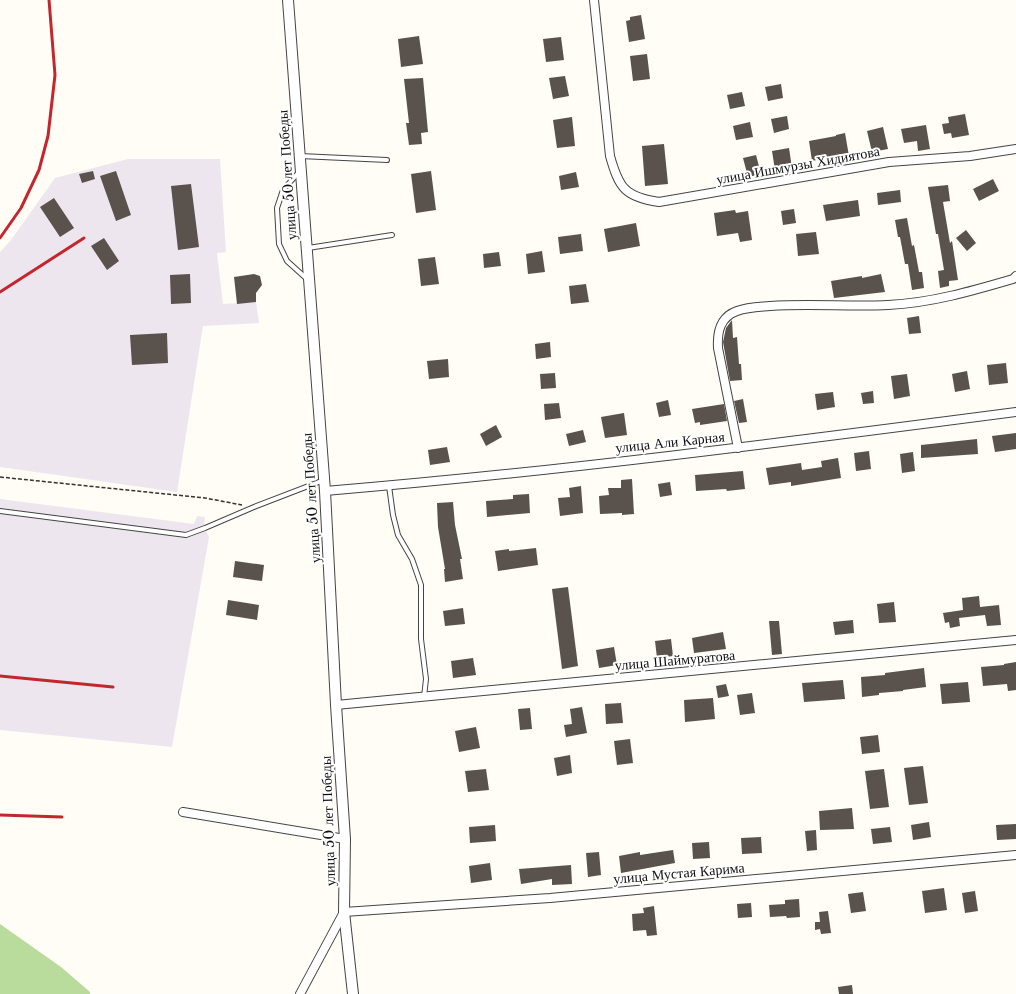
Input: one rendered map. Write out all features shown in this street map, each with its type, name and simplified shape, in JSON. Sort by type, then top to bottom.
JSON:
[{"type":"street","name":"улица 50 лет Победы","points":[[288,0],[326,491],[336,705],[345,839],[344,912],[353,994]]},
{"type":"street","name":"улица Ишмурзы Хидиятова","points":[[594,0],[610,156],[616,176],[627,192],[642,200],[659,202],[714,194],[889,162],[970,156],[1016,149]]},
{"type":"street","points":[[738,448],[718,342],[720,325],[726,317],[736,311],[750,308],[794,304],[889,305],[929,300],[975,290],[1016,276]]},
{"type":"street","name":"улица Али Карная","points":[[326,491],[389,486],[738,448],[1016,412]]},
{"type":"street","name":"улица Шаймуратова","points":[[336,705],[1016,640]]},
{"type":"street","points":[[183,812],[345,839]]},
{"type":"street","name":"улица Мустая Карима","points":[[344,912],[550,898],[1016,855]]},
{"type":"street","points":[[300,994],[344,912]]},
{"type":"lane","points":[[300,156],[387,160]]},
{"type":"lane","points":[[301,170],[283,190],[277,208],[279,244],[287,261],[309,281]]},
{"type":"lane","points":[[307,248],[392,235]]},
{"type":"lane","points":[[0,511],[186,535],[325,480]]},
{"type":"lane","points":[[389,486],[393,516],[398,535],[412,559],[421,585],[421,639],[426,679],[424,697]]},
{"type":"path","points":[[0,477],[205,498],[254,507]]},
{"type":"shaded area","points":[[128,159],[220,159],[226,252],[217,253],[223,304],[256,302],[259,323],[203,326],[177,492],[0,467],[0,252],[11,240],[55,178]]},
{"type":"shaded area","points":[[0,499],[194,524],[197,516],[205,517],[204,526],[209,537],[172,747],[0,730]]},
{"type":"green space","points":[[0,924],[61,967],[90,992],[90,994],[0,994]]},
{"type":"building","points":[[641,15],[645,39],[629,42],[626,21],[630,20],[630,17]]},
{"type":"building","points":[[419,36],[423,64],[401,67],[398,39]]},
{"type":"building","points":[[561,37],[564,60],[546,62],[543,39]]},
{"type":"building","points":[[647,54],[650,79],[633,81],[630,56]]},
{"type":"building","points":[[565,76],[569,96],[553,99],[549,78]]},
{"type":"building","points":[[423,78],[428,132],[421,133],[422,144],[409,145],[406,123],[409,123],[404,79]]},
{"type":"building","points":[[781,84],[783,98],[768,101],[765,87]]},
{"type":"building","points":[[742,92],[745,106],[730,109],[727,95]]},
{"type":"building","points":[[965,114],[969,135],[952,138],[951,133],[944,134],[942,124],[949,123],[948,117]]},
{"type":"building","points":[[787,116],[789,129],[774,133],[771,119]]},
{"type":"building","points":[[572,117],[575,146],[557,148],[553,120]]},
{"type":"building","points":[[750,122],[753,137],[736,140],[733,126]]},
{"type":"building","points":[[926,125],[930,149],[918,151],[917,141],[904,143],[901,129]]},
{"type":"building","points":[[883,127],[888,149],[872,152],[867,131]]},
{"type":"building","points":[[845,133],[849,156],[840,157],[840,155],[812,161],[809,141]]},
{"type":"building","points":[[664,144],[668,184],[645,186],[642,146]]},
{"type":"building","points":[[789,148],[792,168],[775,170],[772,151]]},
{"type":"building","points":[[756,155],[761,174],[748,177],[743,158]]},
{"type":"building","points":[[93,171],[95,179],[82,183],[79,174]]},
{"type":"building","points":[[116,171],[131,215],[116,221],[100,176]]},
{"type":"building","points":[[431,171],[436,210],[416,213],[411,174]]},
{"type":"building","points":[[576,172],[579,187],[561,190],[559,176]]},
{"type":"building","points":[[993,179],[999,191],[979,201],[973,189]]},
{"type":"building","points":[[191,184],[199,247],[178,250],[171,186]]},
{"type":"building","points":[[948,185],[950,201],[943,202],[950,243],[952,241],[958,280],[949,281],[949,286],[940,288],[938,271],[944,270],[928,187]]},
{"type":"building","points":[[900,190],[901,202],[878,205],[877,193]]},
{"type":"building","points":[[54,198],[74,228],[60,237],[40,207]]},
{"type":"building","points":[[858,200],[860,216],[826,221],[823,205]]},
{"type":"building","points":[[794,209],[796,223],[783,225],[781,211]]},
{"type":"building","points":[[735,210],[736,213],[748,211],[752,240],[740,242],[738,233],[717,236],[714,213]]},
{"type":"building","points":[[907,218],[919,272],[922,272],[924,288],[912,290],[908,264],[905,264],[895,220]]},
{"type":"building","points":[[636,223],[640,246],[608,252],[604,229]]},
{"type":"building","points":[[966,230],[976,243],[967,251],[956,238]]},
{"type":"building","points":[[816,232],[819,254],[798,256],[796,234]]},
{"type":"building","points":[[581,234],[583,251],[560,254],[558,237]]},
{"type":"building","points":[[104,238],[119,261],[107,270],[91,246]]},
{"type":"building","points":[[542,251],[545,272],[528,274],[526,254]]},
{"type":"building","points":[[499,252],[501,266],[484,268],[483,254]]},
{"type":"building","points":[[435,257],[439,284],[421,286],[418,259]]},
{"type":"building","points":[[190,274],[191,303],[171,304],[170,275]]},
{"type":"building","points":[[254,274],[260,276],[262,285],[256,293],[256,302],[237,304],[234,277]]},
{"type":"building","points":[[881,274],[885,292],[834,298],[831,281],[862,276],[862,278]]},
{"type":"building","points":[[586,284],[589,302],[571,304],[569,286]]},
{"type":"building","points":[[919,316],[921,333],[909,334],[907,318]]},
{"type":"building","points":[[732,320],[733,338],[737,337],[742,380],[730,381],[723,342],[726,328]]},
{"type":"building","points":[[167,333],[168,363],[132,365],[130,335]]},
{"type":"building","points":[[550,342],[551,357],[536,359],[535,344]]},
{"type":"building","points":[[448,359],[449,377],[429,379],[427,361]]},
{"type":"building","points":[[1006,363],[1008,383],[989,385],[987,365]]},
{"type":"building","points":[[967,371],[970,389],[955,392],[952,374]]},
{"type":"building","points":[[555,373],[556,388],[541,389],[540,374]]},
{"type":"building","points":[[907,374],[910,396],[894,399],[891,376]]},
{"type":"building","points":[[873,391],[874,403],[863,404],[861,393]]},
{"type":"building","points":[[833,392],[835,407],[817,410],[815,394]]},
{"type":"building","points":[[743,399],[747,422],[739,423],[734,401]]},
{"type":"building","points":[[668,400],[671,415],[659,417],[656,403]]},
{"type":"building","points":[[559,403],[561,418],[545,420],[544,404]]},
{"type":"building","points":[[724,404],[727,421],[700,425],[700,422],[695,423],[692,409]]},
{"type":"building","points":[[624,413],[627,435],[605,438],[601,417]]},
{"type":"building","points":[[496,425],[502,437],[486,446],[480,434]]},
{"type":"building","points":[[583,430],[586,442],[569,446],[566,434]]},
{"type":"building","points":[[1016,433],[1016,449],[995,452],[992,436]]},
{"type":"building","points":[[977,439],[978,454],[921,458],[921,445]]},
{"type":"building","points":[[447,447],[450,462],[430,465],[428,450]]},
{"type":"building","points":[[869,451],[871,469],[856,471],[854,453]]},
{"type":"building","points":[[913,452],[915,471],[902,473],[900,454]]},
{"type":"building","points":[[838,458],[841,478],[791,486],[791,482],[769,485],[766,468],[801,463],[802,470],[822,467],[821,461]]},
{"type":"building","points":[[743,471],[745,489],[727,491],[726,489],[696,491],[695,475]]},
{"type":"building","points":[[632,479],[634,514],[600,514],[599,496],[609,495],[608,488],[621,488],[621,480]]},
{"type":"building","points":[[670,482],[672,495],[660,497],[658,484]]},
{"type":"building","points":[[581,486],[583,513],[560,516],[558,498],[570,497],[569,488]]},
{"type":"building","points":[[529,494],[530,513],[487,517],[486,501],[513,499],[513,495]]},
{"type":"building","points":[[453,502],[455,525],[462,559],[460,559],[463,579],[445,582],[445,569],[438,527],[437,503]]},
{"type":"building","points":[[536,548],[538,565],[498,571],[495,551]]},
{"type":"building","points":[[235,561],[264,565],[262,581],[233,577]]},
{"type":"building","points":[[568,587],[578,666],[562,669],[552,589]]},
{"type":"building","points":[[979,596],[980,607],[999,605],[1001,625],[987,626],[985,615],[959,618],[960,626],[950,628],[949,622],[945,623],[943,613],[963,610],[962,598]]},
{"type":"building","points":[[228,600],[259,605],[257,620],[226,615]]},
{"type":"building","points":[[894,602],[896,622],[879,623],[877,604]]},
{"type":"building","points":[[463,608],[465,624],[445,626],[443,611]]},
{"type":"building","points":[[853,620],[854,633],[835,635],[833,622]]},
{"type":"building","points":[[769,621],[779,621],[782,654],[772,655]]},
{"type":"building","points":[[723,632],[726,649],[694,653],[692,638]]},
{"type":"building","points":[[671,639],[673,656],[657,658],[655,641]]},
{"type":"building","points":[[614,647],[617,665],[599,668],[596,650]]},
{"type":"building","points":[[473,658],[476,675],[453,678],[451,661]]},
{"type":"building","points":[[1016,662],[1016,690],[1008,691],[1007,684],[983,686],[981,667],[1004,665]]},
{"type":"building","points":[[924,668],[926,687],[879,693],[879,695],[862,697],[861,677],[885,675],[885,673]]},
{"type":"building","points":[[843,680],[845,699],[804,702],[802,683]]},
{"type":"building","points":[[968,682],[970,702],[942,704],[940,684]]},
{"type":"building","points":[[726,684],[729,696],[718,698],[716,686]]},
{"type":"building","points":[[752,693],[755,713],[740,715],[737,695]]},
{"type":"building","points":[[713,698],[715,719],[685,722],[684,700]]},
{"type":"building","points":[[621,703],[623,723],[606,724],[605,704]]},
{"type":"building","points":[[582,707],[587,733],[566,737],[564,725],[572,724],[570,709]]},
{"type":"building","points":[[530,708],[532,729],[520,730],[518,709]]},
{"type":"building","points":[[476,727],[480,748],[459,752],[455,731]]},
{"type":"building","points":[[878,735],[880,752],[862,754],[860,737]]},
{"type":"building","points":[[630,739],[633,763],[617,765],[614,741]]},
{"type":"building","points":[[570,755],[572,773],[557,776],[554,758]]},
{"type":"building","points":[[923,766],[928,803],[909,805],[904,768]]},
{"type":"building","points":[[486,769],[489,790],[468,792],[465,771]]},
{"type":"building","points":[[884,769],[889,807],[870,809],[865,771]]},
{"type":"building","points":[[852,808],[854,829],[820,830],[819,811]]},
{"type":"building","points":[[929,822],[931,837],[913,840],[911,825]]},
{"type":"building","points":[[1016,824],[1016,839],[997,840],[996,825]]},
{"type":"building","points":[[495,825],[496,841],[470,843],[469,827]]},
{"type":"building","points":[[890,827],[892,842],[873,844],[871,829]]},
{"type":"building","points":[[816,830],[817,850],[807,851],[805,831]]},
{"type":"building","points":[[761,837],[762,853],[742,854],[741,838]]},
{"type":"building","points":[[709,842],[710,858],[693,859],[692,843]]},
{"type":"building","points":[[673,850],[675,863],[621,873],[619,856],[640,852],[640,855]]},
{"type":"building","points":[[599,852],[601,875],[588,877],[586,853]]},
{"type":"building","points":[[490,863],[492,880],[471,883],[469,866]]},
{"type":"building","points":[[571,865],[572,884],[552,885],[552,879],[521,884],[519,869]]},
{"type":"building","points":[[944,888],[947,910],[925,913],[922,891]]},
{"type":"building","points":[[975,891],[978,911],[965,913],[962,893]]},
{"type":"building","points":[[863,892],[866,911],[851,913],[848,894]]},
{"type":"building","points":[[799,899],[800,917],[770,917],[769,905],[785,904],[785,900]]},
{"type":"building","points":[[751,903],[752,917],[738,918],[737,904]]},
{"type":"building","points":[[654,906],[657,935],[647,936],[646,930],[633,931],[632,914],[644,913],[643,908]]},
{"type":"building","points":[[828,911],[831,933],[821,934],[820,929],[815,930],[815,922],[820,922],[819,912]]},
{"type":"building","points":[[852,985],[853,994],[839,994],[838,987]]},
{"type":"railway","points":[[0,238],[21,208],[39,170],[48,136],[55,75],[49,0]]},
{"type":"railway","points":[[0,292],[84,238]]},
{"type":"railway","points":[[0,676],[113,687]]},
{"type":"railway","points":[[0,815],[62,817]]}]
